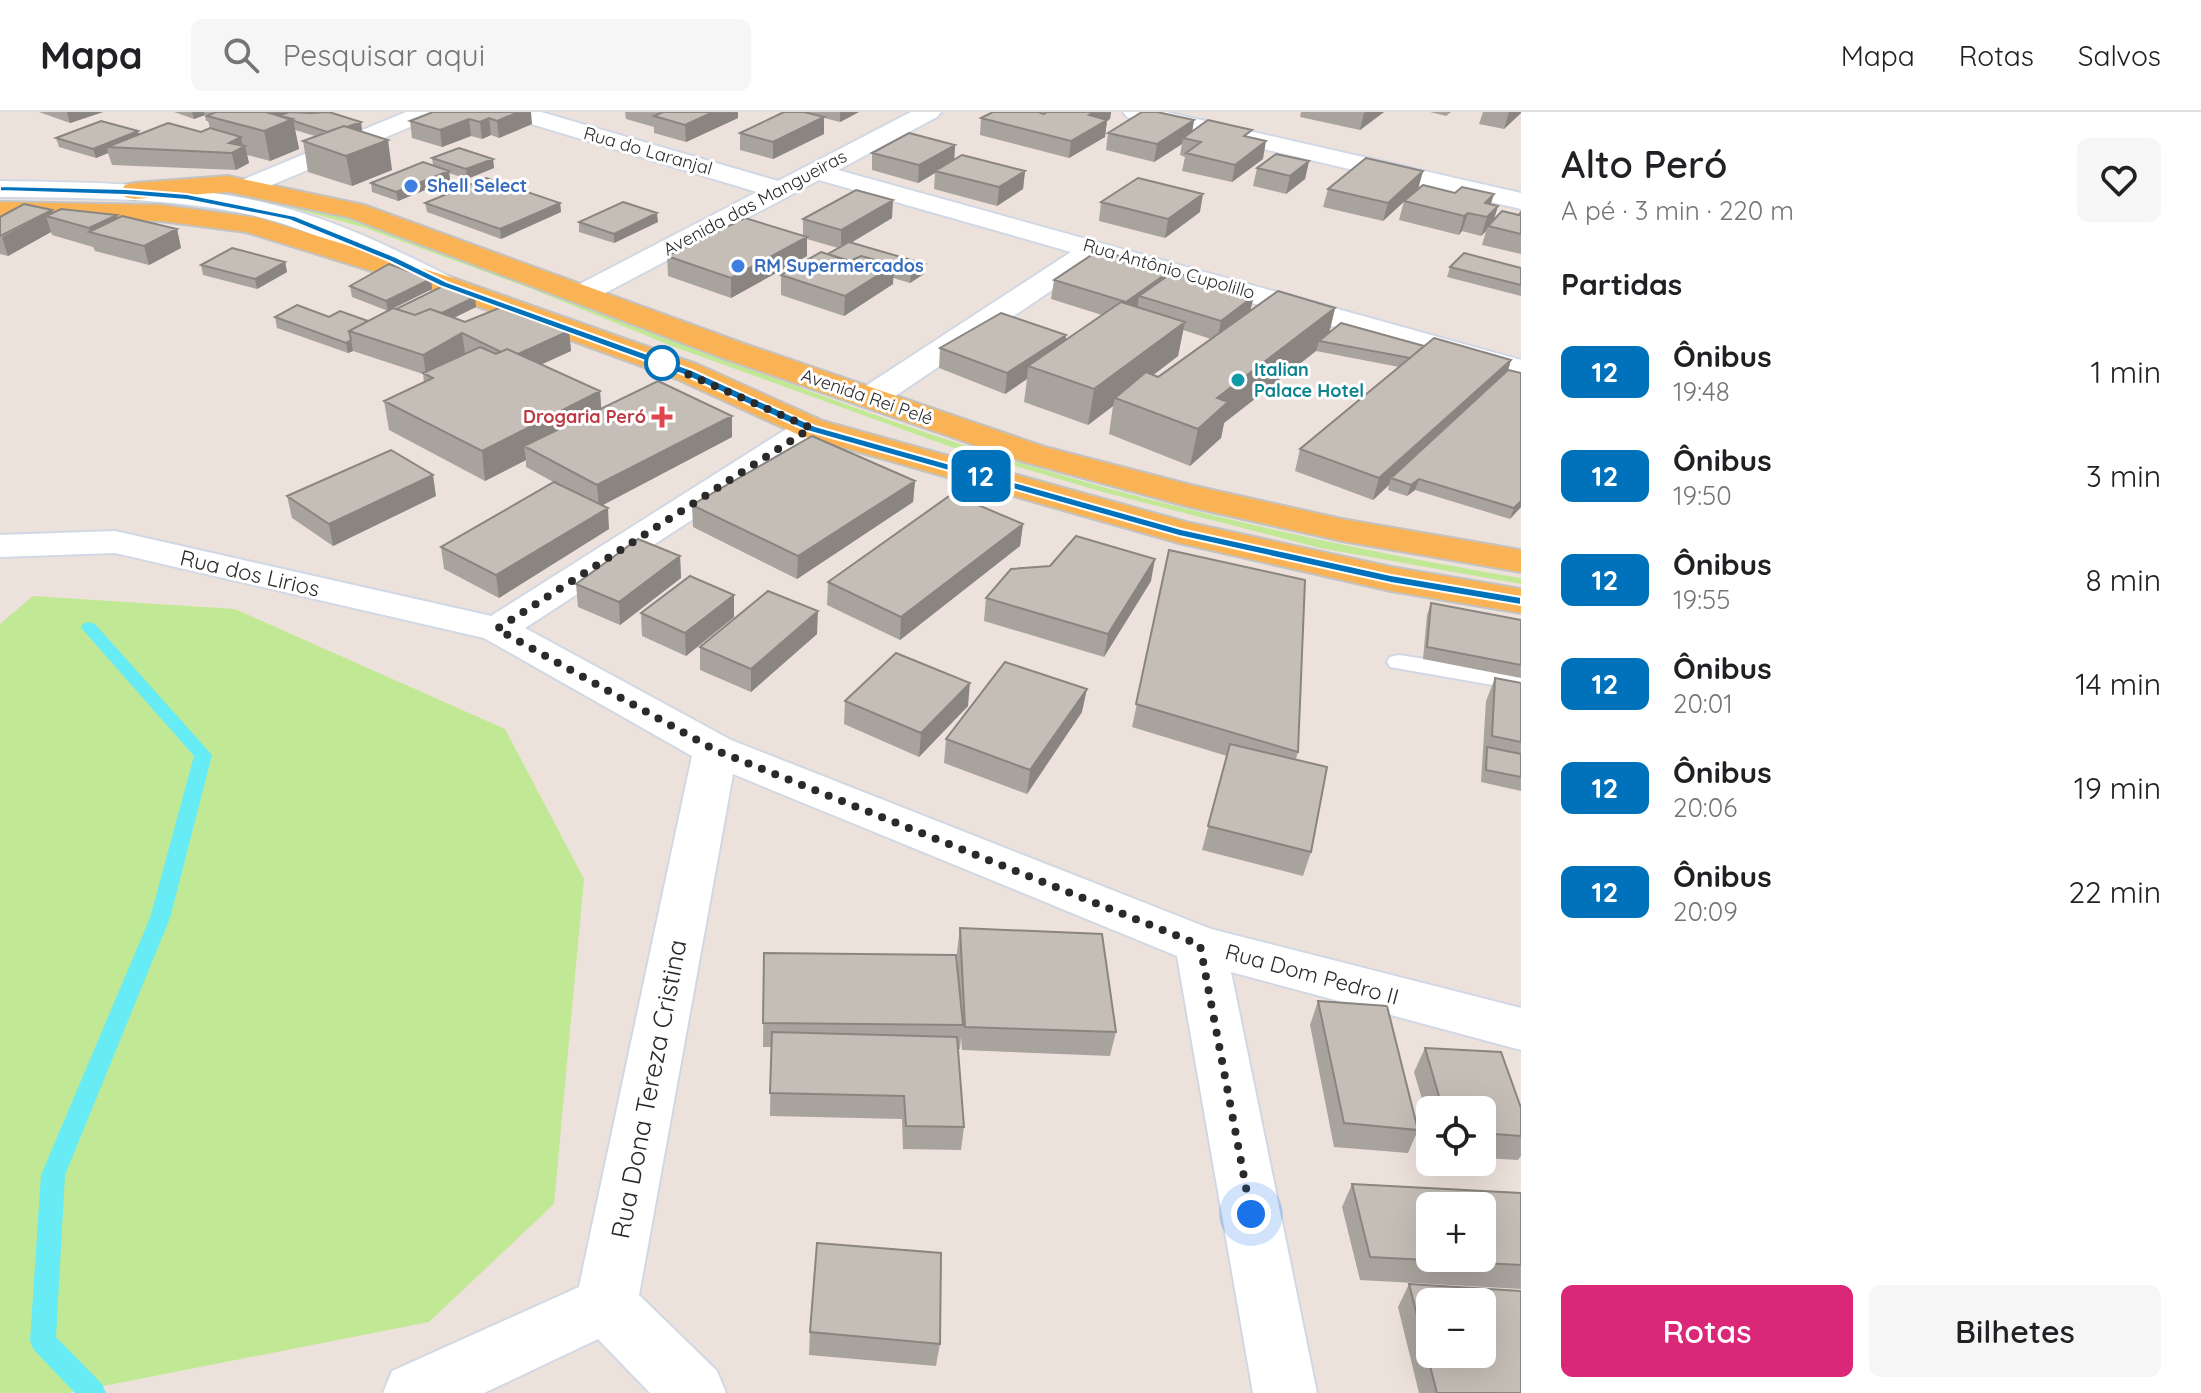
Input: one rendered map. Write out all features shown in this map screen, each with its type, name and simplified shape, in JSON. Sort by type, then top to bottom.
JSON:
[{"type":"main road","name":"Avenida Rei Pelé","points":[[0,203],[237,185],[355,211],[1033,454],[1190,496],[1342,530],[1521,561]]},
{"type":"main road","name":"Avenida Rei Pelé","points":[[0,210],[161,213],[249,224],[443,284],[688,372],[811,428],[1179,532],[1391,579],[1521,601]]},
{"type":"street","points":[[0,175],[237,185],[426,112]]},
{"type":"street","name":"Rua do Laranjal","points":[[516,112],[780,190]]},
{"type":"street","name":"Avenida das Mangueiras","points":[[582,294],[929,112]]},
{"type":"street","points":[[1135,112],[1521,201]]},
{"type":"street","name":"Rua Antônio Cupolillo","points":[[815,171],[1521,370]]},
{"type":"street","points":[[0,189],[126,192],[228,203],[292,218],[392,259],[443,284]]},
{"type":"street","points":[[870,398],[1096,248]]},
{"type":"street","points":[[497,629],[811,428]]},
{"type":"street","name":"Rua dos Lirios","points":[[0,546],[115,542],[497,629]]},
{"type":"street","name":"Rua Dom Pedro II","points":[[497,629],[715,750],[1200,945],[1521,1029]]},
{"type":"street","name":"Rua Dona Tereza Cristina","points":[[606,1305],[715,750]]},
{"type":"street","points":[[1200,945],[1285,1393]]},
{"type":"street","points":[[415,1393],[606,1305],[694,1393]]},
{"type":"lane","points":[[1399,662],[1521,682]]},
{"type":"green space","points":[[274,199],[358,221],[440,249],[800,388],[1027,465],[1272,529],[1521,578],[1521,584],[1320,548],[1103,492],[951,447],[672,346],[532,289],[363,227],[265,201]]},
{"type":"green space","points":[[33,596],[235,609],[505,729],[584,879],[554,1204],[429,1322],[68,1393],[0,1393],[0,624]]},
{"type":"building","points":[[216,112],[265,112],[293,119],[264,131],[207,116]]},
{"type":"building","points":[[289,112],[329,112],[361,122],[327,132],[279,116]]},
{"type":"building","points":[[433,112],[519,112],[497,121],[489,118],[480,122],[469,119],[440,130],[410,121]]},
{"type":"building","points":[[663,112],[713,112],[685,125],[654,116]]},
{"type":"building","points":[[784,112],[804,112],[824,117],[773,142],[740,133]]},
{"type":"building","points":[[993,112],[1094,112],[1089,115],[1107,120],[1071,141],[981,118]]},
{"type":"building","points":[[1142,112],[1194,120],[1157,144],[1108,133]]},
{"type":"building","points":[[1208,120],[1252,130],[1244,136],[1266,141],[1235,165],[1186,153],[1201,142],[1183,138]]},
{"type":"building","points":[[101,121],[138,131],[93,149],[56,138]]},
{"type":"building","points":[[168,123],[201,132],[210,128],[241,137],[229,143],[245,146],[232,153],[107,147]]},
{"type":"building","points":[[344,126],[388,140],[346,156],[303,141]]},
{"type":"building","points":[[909,133],[955,145],[919,165],[872,153]]},
{"type":"building","points":[[459,148],[493,159],[466,169],[432,158]]},
{"type":"building","points":[[1276,154],[1309,161],[1290,176],[1257,168]]},
{"type":"building","points":[[962,155],[1025,171],[999,187],[935,171]]},
{"type":"building","points":[[1366,158],[1423,171],[1388,203],[1328,189]]},
{"type":"building","points":[[423,162],[449,171],[396,192],[371,183]]},
{"type":"building","points":[[486,178],[560,203],[500,229],[425,203]]},
{"type":"building","points":[[1138,178],[1203,194],[1168,219],[1101,202]]},
{"type":"building","points":[[1423,185],[1455,193],[1462,187],[1494,194],[1485,203],[1498,206],[1487,217],[1468,213],[1464,216],[1404,201]]},
{"type":"building","points":[[856,190],[893,200],[841,230],[803,219]]},
{"type":"building","points":[[623,202],[657,213],[614,234],[579,222]]},
{"type":"building","points":[[24,204],[52,210],[0,236],[0,217]]},
{"type":"building","points":[[61,209],[117,215],[89,228],[46,216]]},
{"type":"building","points":[[1502,211],[1519,215],[1521,212],[1521,234],[1488,226]]},
{"type":"building","points":[[122,216],[177,229],[144,246],[89,232]]},
{"type":"building","points":[[745,218],[807,237],[731,278],[667,256]]},
{"type":"building","points":[[849,242],[925,264],[911,273],[861,256],[850,261],[828,254]]},
{"type":"building","points":[[232,248],[285,262],[255,279],[201,265]]},
{"type":"building","points":[[1099,250],[1170,271],[1126,302],[1054,280]]},
{"type":"building","points":[[821,252],[851,262],[861,256],[894,265],[845,296],[781,275]]},
{"type":"building","points":[[1464,253],[1521,268],[1521,285],[1450,267]]},
{"type":"building","points":[[389,264],[431,279],[386,301],[350,286]]},
{"type":"building","points":[[1173,272],[1254,296],[1221,321],[1139,296]]},
{"type":"building","points":[[445,285],[475,297],[442,313],[430,309],[415,315],[396,309]]},
{"type":"building","points":[[1278,291],[1335,308],[1217,398],[1228,402],[1198,429],[1115,398],[1146,372],[1158,377]]},
{"type":"building","points":[[1121,302],[1185,322],[1094,389],[1028,366]]},
{"type":"building","points":[[509,304],[569,331],[518,354],[507,349],[501,352],[462,333],[423,355],[349,331],[393,308],[415,315],[430,309],[465,322]]},
{"type":"building","points":[[297,305],[329,317],[340,311],[368,321],[349,331],[351,340],[346,343],[275,317]]},
{"type":"building","points":[[1001,313],[1066,335],[1007,373],[940,348]]},
{"type":"building","points":[[1341,323],[1424,346],[1410,358],[1319,341]]},
{"type":"building","points":[[1434,338],[1511,360],[1379,478],[1300,449]]},
{"type":"building","points":[[480,347],[496,354],[507,349],[600,391],[482,451],[384,401],[433,378],[423,373]]},
{"type":"building","points":[[1508,370],[1521,373],[1521,501],[1514,508],[1419,479],[1411,485],[1391,478]]},
{"type":"building","points":[[658,381],[732,416],[597,485],[524,446]]},
{"type":"building","points":[[812,436],[915,481],[798,556],[692,505]]},
{"type":"building","points":[[391,450],[433,475],[329,524],[287,496]]},
{"type":"building","points":[[554,482],[608,508],[496,575],[441,547]]},
{"type":"building","points":[[952,494],[1023,524],[901,617],[828,582]]},
{"type":"building","points":[[1076,536],[1155,559],[1108,634],[986,598],[1011,569],[1050,566]]},
{"type":"building","points":[[638,539],[680,556],[619,602],[576,584]]},
{"type":"building","points":[[1169,550],[1305,580],[1298,752],[1136,704]]},
{"type":"building","points":[[690,576],[734,595],[685,633],[641,613]]},
{"type":"building","points":[[768,591],[818,611],[751,669],[700,647]]},
{"type":"building","points":[[1431,603],[1521,620],[1521,665],[1427,647]]},
{"type":"building","points":[[896,653],[970,683],[921,733],[845,701]]},
{"type":"building","points":[[1005,662],[1087,689],[1030,770],[946,739]]},
{"type":"building","points":[[1495,678],[1521,683],[1521,742],[1492,736]]},
{"type":"building","points":[[1230,744],[1327,767],[1311,852],[1208,826]]},
{"type":"building","points":[[1487,747],[1521,754],[1521,777],[1486,770]]},
{"type":"building","points":[[960,928],[1102,934],[1116,1032],[965,1027]]},
{"type":"building","points":[[764,953],[956,955],[963,1025],[763,1023]]},
{"type":"building","points":[[1318,1001],[1387,1006],[1416,1130],[1344,1123]]},
{"type":"building","points":[[772,1032],[957,1037],[964,1127],[906,1126],[904,1096],[770,1093]]},
{"type":"building","points":[[1425,1048],[1501,1052],[1521,1108],[1521,1136],[1496,1134],[1496,1096],[1439,1096]]},
{"type":"building","points":[[1352,1184],[1521,1193],[1521,1265],[1496,1264],[1496,1192],[1416,1192],[1416,1259],[1370,1257]]},
{"type":"building","points":[[817,1243],[941,1253],[940,1344],[810,1332]]},
{"type":"building","points":[[1409,1284],[1473,1288],[1416,1288],[1416,1311]]},
{"type":"building","points":[[1496,1289],[1521,1291],[1521,1393],[1437,1393],[1431,1368],[1496,1368]]},
{"type":"waterway","points":[[89,627],[203,755],[160,918],[53,1175],[43,1341],[93,1393]]},
{"type":"bus line","name":"12","points":[[0,189],[187,197],[292,218],[392,259],[443,284],[688,372],[811,428],[1179,532],[1391,579],[1521,601]]},
{"type":"place","name":"Shell Select","points":[[411,186]]},
{"type":"place","name":"RM Supermercados","points":[[738,266]]},
{"type":"place","name":"Italian Palace Hotel","points":[[1238,380]]},
{"type":"place","name":"Drogaria Peró","points":[[662,417]]},
{"type":"route","points":[[662,363],[811,428],[497,629],[715,750],[1200,945],[1251,1214]]}]
